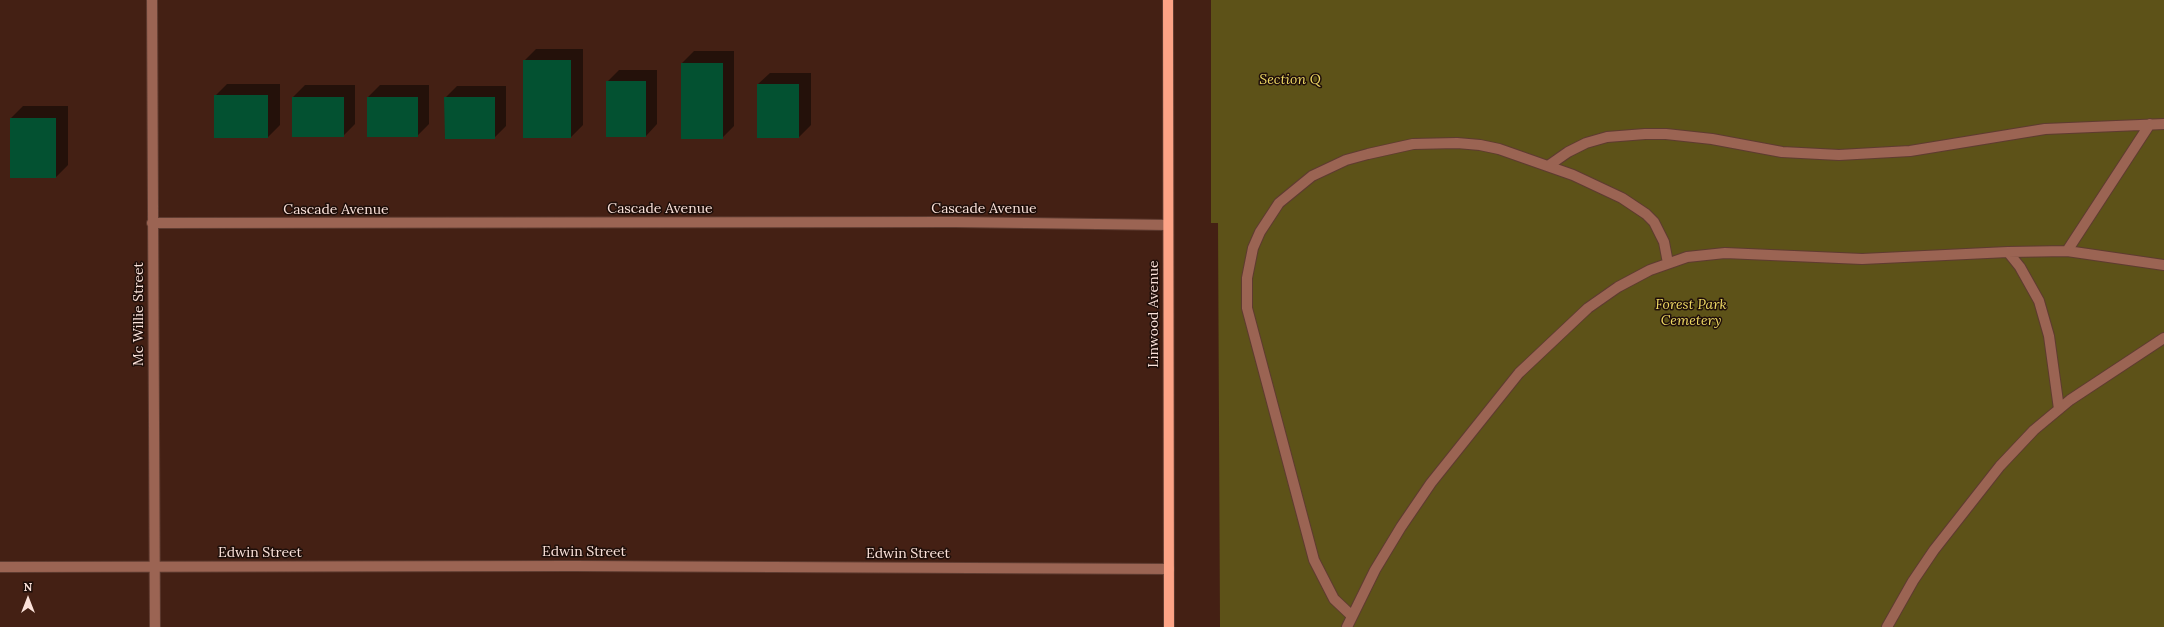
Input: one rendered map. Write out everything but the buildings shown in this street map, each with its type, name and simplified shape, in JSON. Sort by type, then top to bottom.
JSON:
[{"type":"main road","name":"Linwood Avenue","points":[[1168,0],[1169,627]]},
{"type":"street","name":"Mc Willie Street","points":[[152,0],[155,627]]},
{"type":"street","points":[[2067,251],[2150,124]]},
{"type":"street","points":[[1548,166],[1568,152],[1586,143],[1607,137],[1645,134],[1666,134],[1712,139],[1775,151],[1839,155],[1929,149],[2045,129],[2164,124]]},
{"type":"street","points":[[1352,616],[1334,599],[1314,560],[1251,325],[1246,286],[1249,262],[1255,242],[1269,216],[1279,203],[1294,189],[1327,168],[1368,154],[1413,144],[1457,143],[1499,149],[1602,187],[1646,214],[1654,222],[1664,242],[1668,263]]},
{"type":"street","name":"Cascade Avenue","points":[[152,223],[460,224],[955,222],[1168,225]]},
{"type":"street","points":[[1347,627],[1387,547],[1412,510],[1431,483],[1519,373],[1548,344],[1602,297],[1634,278],[1668,263],[1705,254],[1749,253],[1862,259],[2008,252],[2067,251],[2164,265]]},
{"type":"street","points":[[2008,252],[2020,267],[2039,301],[2049,336],[2059,409]]},
{"type":"street","points":[[1888,627],[1922,567],[1970,502],[2000,466],[2034,430],[2059,409],[2121,365],[2164,338]]},
{"type":"street","name":"Edwin Street","points":[[0,567],[154,568],[574,566],[1169,569]]},
{"type":"green space","name":"Forest Park Cemetery","points":[[1211,0],[2164,0],[2164,627],[1220,627],[1218,223],[1211,223]]},
{"type":"park label","name":"Section Q","points":[[1290,80]]}]
